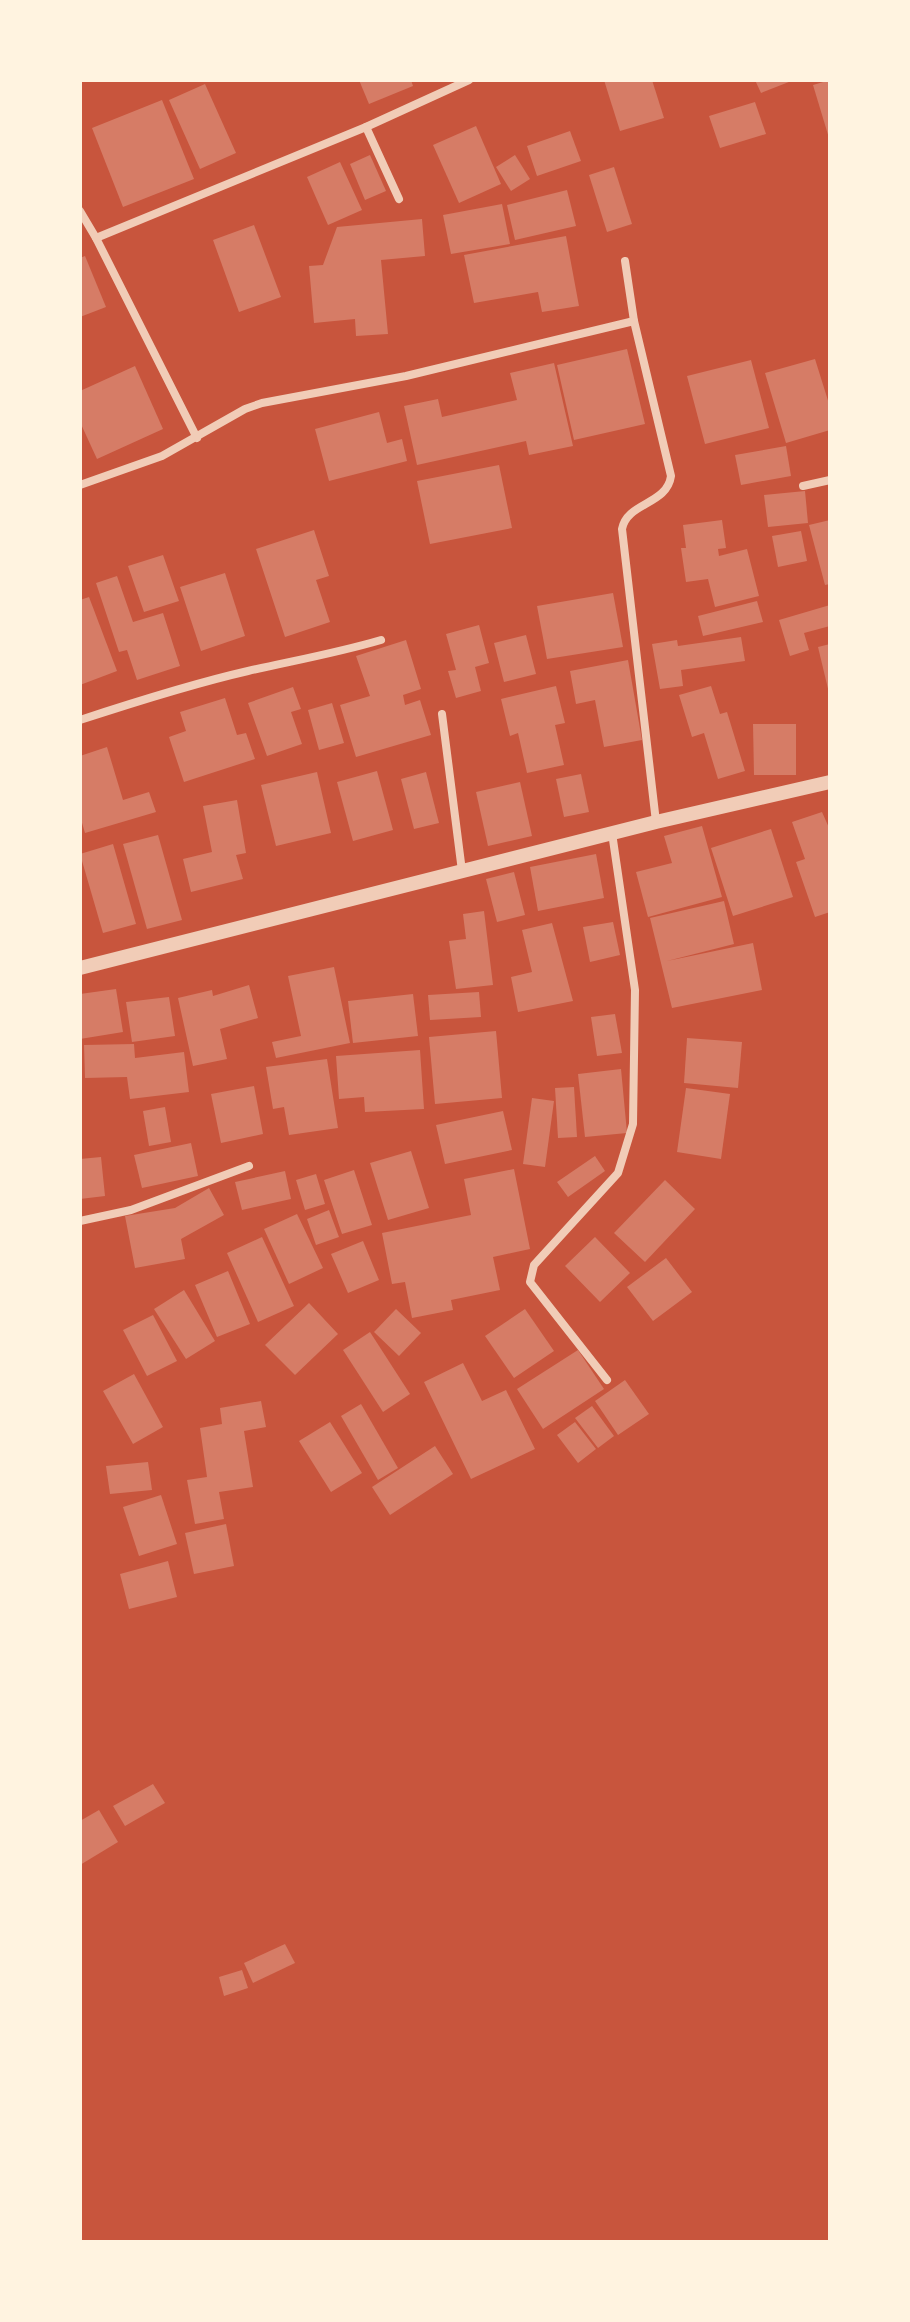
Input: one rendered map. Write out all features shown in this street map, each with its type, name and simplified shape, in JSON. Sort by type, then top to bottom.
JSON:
[{"type":"street","points":[[96,238],[366,127],[469,80]]},
{"type":"street","points":[[366,127],[399,199]]},
{"type":"street","points":[[80,211],[197,438]]},
{"type":"street","points":[[625,261],[634,321],[671,476],[670,486],[664,493],[627,516],[622,529],[656,822]]},
{"type":"street","points":[[80,485],[162,456],[245,409],[262,403],[406,376],[634,321]]},
{"type":"street","points":[[803,486],[830,480]]},
{"type":"street","points":[[80,720],[145,698],[322,657],[381,640]]},
{"type":"street","points":[[442,714],[462,871]]},
{"type":"street","points":[[80,968],[656,822],[830,782]]},
{"type":"street","points":[[607,1380],[530,1282],[534,1265],[618,1173],[633,1124],[635,990],[612,833]]},
{"type":"street","points":[[80,1221],[131,1210],[249,1166]]},
{"type":"building","points":[[359,80],[411,80],[413,86],[369,104]]},
{"type":"building","points":[[604,80],[652,80],[664,118],[620,131]]},
{"type":"building","points":[[755,80],[794,80],[761,93]]},
{"type":"building","points":[[830,80],[830,138],[829,138],[813,85]]},
{"type":"building","points":[[205,84],[236,153],[200,169],[169,100]]},
{"type":"building","points":[[162,100],[194,179],[123,207],[92,128]]},
{"type":"building","points":[[755,102],[766,134],[720,148],[709,116]]},
{"type":"building","points":[[476,126],[501,184],[459,203],[433,145]]},
{"type":"building","points":[[570,131],[581,161],[537,176],[527,146]]},
{"type":"building","points":[[370,155],[386,191],[365,200],[350,164]]},
{"type":"building","points":[[515,155],[530,179],[511,191],[496,167]]},
{"type":"building","points":[[340,162],[362,210],[328,225],[307,177]]},
{"type":"building","points":[[614,167],[632,224],[607,232],[589,175]]},
{"type":"building","points":[[567,190],[576,226],[515,240],[507,205]]},
{"type":"building","points":[[502,204],[510,244],[451,254],[443,215]]},
{"type":"building","points":[[422,219],[425,256],[381,260],[388,334],[356,336],[355,319],[314,323],[309,266],[323,265],[337,227]]},
{"type":"building","points":[[254,225],[281,297],[239,312],[213,240]]},
{"type":"building","points":[[566,236],[579,306],[542,312],[538,292],[474,303],[464,255]]},
{"type":"building","points":[[85,256],[106,307],[80,317],[80,258]]},
{"type":"building","points":[[627,349],[645,424],[574,440],[557,365]]},
{"type":"building","points":[[815,359],[830,407],[830,430],[786,443],[765,373]]},
{"type":"building","points":[[751,360],[769,428],[705,444],[687,376]]},
{"type":"building","points":[[554,363],[573,446],[529,455],[526,441],[417,465],[404,406],[438,399],[442,417],[517,400],[510,373]]},
{"type":"building","points":[[135,366],[163,429],[97,459],[80,422],[80,391]]},
{"type":"building","points":[[379,412],[387,443],[402,439],[407,461],[329,481],[315,429]]},
{"type":"building","points":[[786,446],[791,476],[741,485],[735,455]]},
{"type":"building","points":[[499,465],[512,528],[430,544],[417,481]]},
{"type":"building","points":[[805,491],[808,523],[768,527],[764,495]]},
{"type":"building","points":[[722,520],[726,548],[718,549],[719,556],[747,549],[759,596],[715,607],[708,579],[686,582],[681,548],[686,548],[683,525]]},
{"type":"building","points":[[830,520],[830,584],[825,585],[809,525]]},
{"type":"building","points":[[314,530],[329,576],[316,580],[330,622],[285,637],[256,549]]},
{"type":"building","points":[[801,531],[807,561],[778,567],[772,536]]},
{"type":"building","points":[[163,555],[179,601],[144,612],[128,566]]},
{"type":"building","points":[[225,573],[245,636],[201,651],[180,587]]},
{"type":"building","points":[[117,576],[133,622],[163,613],[180,666],[137,680],[127,650],[119,652],[96,583]]},
{"type":"building","points":[[613,593],[623,647],[547,659],[537,606]]},
{"type":"building","points":[[89,597],[117,671],[80,685],[80,600]]},
{"type":"building","points":[[757,601],[763,622],[703,636],[698,616]]},
{"type":"building","points":[[830,605],[830,626],[804,633],[809,650],[790,656],[779,620]]},
{"type":"building","points":[[479,625],[489,663],[475,667],[481,691],[456,698],[448,671],[456,670],[446,634]]},
{"type":"building","points":[[526,635],[536,674],[504,682],[494,643]]},
{"type":"building","points":[[741,637],[745,661],[681,670],[683,686],[660,689],[652,644],[677,640],[678,646]]},
{"type":"building","points":[[406,640],[421,689],[403,695],[405,705],[420,700],[431,735],[356,757],[340,705],[370,696],[356,656]]},
{"type":"building","points":[[830,644],[830,693],[829,693],[818,647]]},
{"type":"building","points":[[628,660],[642,740],[604,747],[595,700],[576,704],[570,671]]},
{"type":"building","points":[[556,686],[565,723],[555,725],[564,765],[527,773],[518,733],[510,736],[501,699]]},
{"type":"building","points":[[711,686],[720,714],[727,712],[745,771],[718,779],[704,733],[692,737],[679,695]]},
{"type":"building","points":[[293,687],[301,709],[291,712],[302,744],[267,756],[248,703]]},
{"type":"building","points":[[225,698],[237,735],[246,733],[255,759],[184,782],[169,737],[186,731],[180,712]]},
{"type":"building","points":[[332,703],[344,743],[319,750],[308,710]]},
{"type":"building","points":[[753,724],[796,724],[796,775],[754,775]]},
{"type":"building","points":[[107,747],[123,800],[149,792],[156,812],[85,833],[80,816],[80,756]]},
{"type":"building","points":[[377,771],[393,830],[353,841],[337,782]]},
{"type":"building","points":[[317,772],[331,833],[276,846],[261,785]]},
{"type":"building","points":[[426,772],[439,823],[414,829],[401,779]]},
{"type":"building","points":[[581,774],[589,812],[564,817],[556,779]]},
{"type":"building","points":[[520,782],[532,836],[488,846],[476,792]]},
{"type":"building","points":[[237,800],[246,853],[236,855],[243,879],[191,892],[183,859],[212,852],[203,806]]},
{"type":"building","points":[[822,812],[830,830],[830,912],[815,917],[796,862],[805,859],[792,822]]},
{"type":"building","points":[[702,826],[722,897],[648,917],[636,872],[672,863],[664,836]]},
{"type":"building","points":[[771,829],[793,897],[733,916],[711,848]]},
{"type":"building","points":[[158,835],[182,920],[147,929],[123,844]]},
{"type":"building","points":[[113,844],[136,924],[103,933],[80,854]]},
{"type":"building","points":[[596,854],[604,898],[538,911],[530,867]]},
{"type":"building","points":[[514,872],[525,915],[497,922],[486,879]]},
{"type":"building","points":[[724,901],[734,944],[667,961],[753,943],[762,990],[672,1008],[650,918]]},
{"type":"building","points":[[484,911],[493,985],[456,989],[449,941],[466,939],[463,914]]},
{"type":"building","points":[[613,922],[620,955],[590,962],[583,927]]},
{"type":"building","points":[[552,923],[573,1001],[518,1012],[511,977],[532,972],[522,930]]},
{"type":"building","points":[[334,967],[350,1043],[276,1058],[272,1042],[301,1036],[288,976]]},
{"type":"building","points":[[249,985],[258,1018],[220,1029],[227,1059],[193,1066],[178,998],[212,990],[213,996]]},
{"type":"building","points":[[116,989],[123,1032],[80,1039],[80,994]]},
{"type":"building","points":[[479,992],[481,1017],[430,1020],[428,995]]},
{"type":"building","points":[[413,994],[418,1036],[353,1043],[348,1001]]},
{"type":"building","points":[[169,997],[175,1036],[132,1042],[126,1002]]},
{"type":"building","points":[[615,1014],[622,1053],[597,1056],[591,1017]]},
{"type":"building","points":[[496,1031],[502,1098],[435,1104],[429,1037]]},
{"type":"building","points":[[687,1038],[742,1042],[738,1088],[684,1083]]},
{"type":"building","points":[[134,1044],[135,1058],[184,1052],[189,1092],[130,1099],[127,1077],[85,1078],[84,1045]]},
{"type":"building","points":[[420,1050],[424,1109],[365,1112],[364,1097],[339,1099],[336,1056]]},
{"type":"building","points":[[327,1059],[338,1128],[289,1135],[284,1107],[273,1109],[266,1067]]},
{"type":"building","points":[[621,1069],[627,1133],[585,1137],[578,1074]]},
{"type":"building","points":[[254,1086],[263,1134],[221,1143],[211,1094]]},
{"type":"building","points":[[574,1087],[577,1137],[558,1138],[555,1088]]},
{"type":"building","points":[[686,1088],[730,1094],[721,1159],[677,1152]]},
{"type":"building","points":[[532,1098],[554,1101],[545,1167],[523,1164]]},
{"type":"building","points":[[165,1107],[171,1142],[149,1146],[143,1111]]},
{"type":"building","points":[[503,1111],[512,1150],[445,1164],[436,1125]]},
{"type":"building","points":[[191,1143],[198,1176],[142,1188],[134,1155]]},
{"type":"building","points":[[411,1151],[429,1208],[388,1220],[370,1163]]},
{"type":"building","points":[[595,1156],[605,1171],[568,1197],[557,1182]]},
{"type":"building","points":[[101,1157],[105,1196],[80,1199],[80,1159]]},
{"type":"building","points":[[514,1169],[530,1249],[493,1257],[500,1290],[451,1300],[453,1310],[412,1318],[405,1282],[392,1284],[382,1233],[471,1215],[464,1179]]},
{"type":"building","points":[[354,1170],[372,1225],[342,1234],[324,1180]]},
{"type":"building","points":[[285,1171],[291,1199],[242,1210],[235,1182]]},
{"type":"building","points":[[316,1174],[325,1204],[305,1210],[296,1180]]},
{"type":"building","points":[[665,1180],[695,1209],[645,1262],[614,1233]]},
{"type":"building","points":[[209,1188],[224,1215],[181,1239],[185,1259],[135,1268],[125,1216],[175,1208]]},
{"type":"building","points":[[329,1210],[339,1237],[316,1245],[307,1219]]},
{"type":"building","points":[[297,1214],[323,1268],[289,1284],[264,1229]]},
{"type":"building","points":[[262,1237],[294,1306],[258,1322],[227,1253]]},
{"type":"building","points":[[595,1237],[630,1273],[600,1302],[565,1266]]},
{"type":"building","points":[[363,1241],[379,1280],[348,1293],[331,1254]]},
{"type":"building","points":[[666,1258],[692,1292],[653,1321],[627,1287]]},
{"type":"building","points":[[228,1271],[250,1324],[217,1337],[195,1285]]},
{"type":"building","points":[[184,1290],[215,1341],[186,1359],[154,1309]]},
{"type":"building","points":[[309,1303],[338,1334],[295,1375],[265,1345]]},
{"type":"building","points":[[396,1309],[421,1333],[399,1356],[374,1332]]},
{"type":"building","points":[[525,1309],[554,1351],[514,1378],[485,1336]]},
{"type":"building","points":[[153,1315],[177,1361],[147,1376],[123,1330]]},
{"type":"building","points":[[370,1332],[410,1394],[383,1412],[343,1350]]},
{"type":"building","points":[[578,1350],[604,1389],[543,1429],[517,1389]]},
{"type":"building","points":[[463,1363],[482,1401],[506,1390],[535,1449],[471,1479],[424,1382]]},
{"type":"building","points":[[134,1374],[163,1427],[133,1444],[103,1391]]},
{"type":"building","points":[[625,1380],[649,1414],[618,1435],[595,1401]]},
{"type":"building","points":[[261,1401],[266,1427],[244,1431],[253,1487],[219,1492],[224,1519],[195,1524],[187,1480],[207,1477],[200,1428],[222,1424],[220,1408]]},
{"type":"building","points":[[361,1404],[398,1468],[378,1480],[341,1416]]},
{"type":"building","points":[[592,1406],[614,1436],[598,1448],[575,1418]]},
{"type":"building","points":[[330,1422],[362,1473],[331,1492],[299,1441]]},
{"type":"building","points":[[575,1422],[596,1449],[578,1463],[557,1435]]},
{"type":"building","points":[[435,1446],[453,1474],[390,1515],[372,1487]]},
{"type":"building","points":[[148,1462],[152,1490],[110,1494],[106,1466]]},
{"type":"building","points":[[161,1495],[177,1544],[139,1556],[123,1507]]},
{"type":"building","points":[[226,1524],[234,1566],[194,1574],[185,1533]]},
{"type":"building","points":[[168,1561],[177,1597],[129,1609],[120,1574]]},
{"type":"building","points":[[153,1784],[165,1803],[125,1826],[113,1806]]},
{"type":"building","points":[[99,1810],[118,1842],[80,1865],[80,1821]]},
{"type":"building","points":[[285,1944],[295,1963],[253,1983],[244,1963]]},
{"type":"building","points":[[242,1970],[248,1988],[224,1996],[219,1977]]}]
